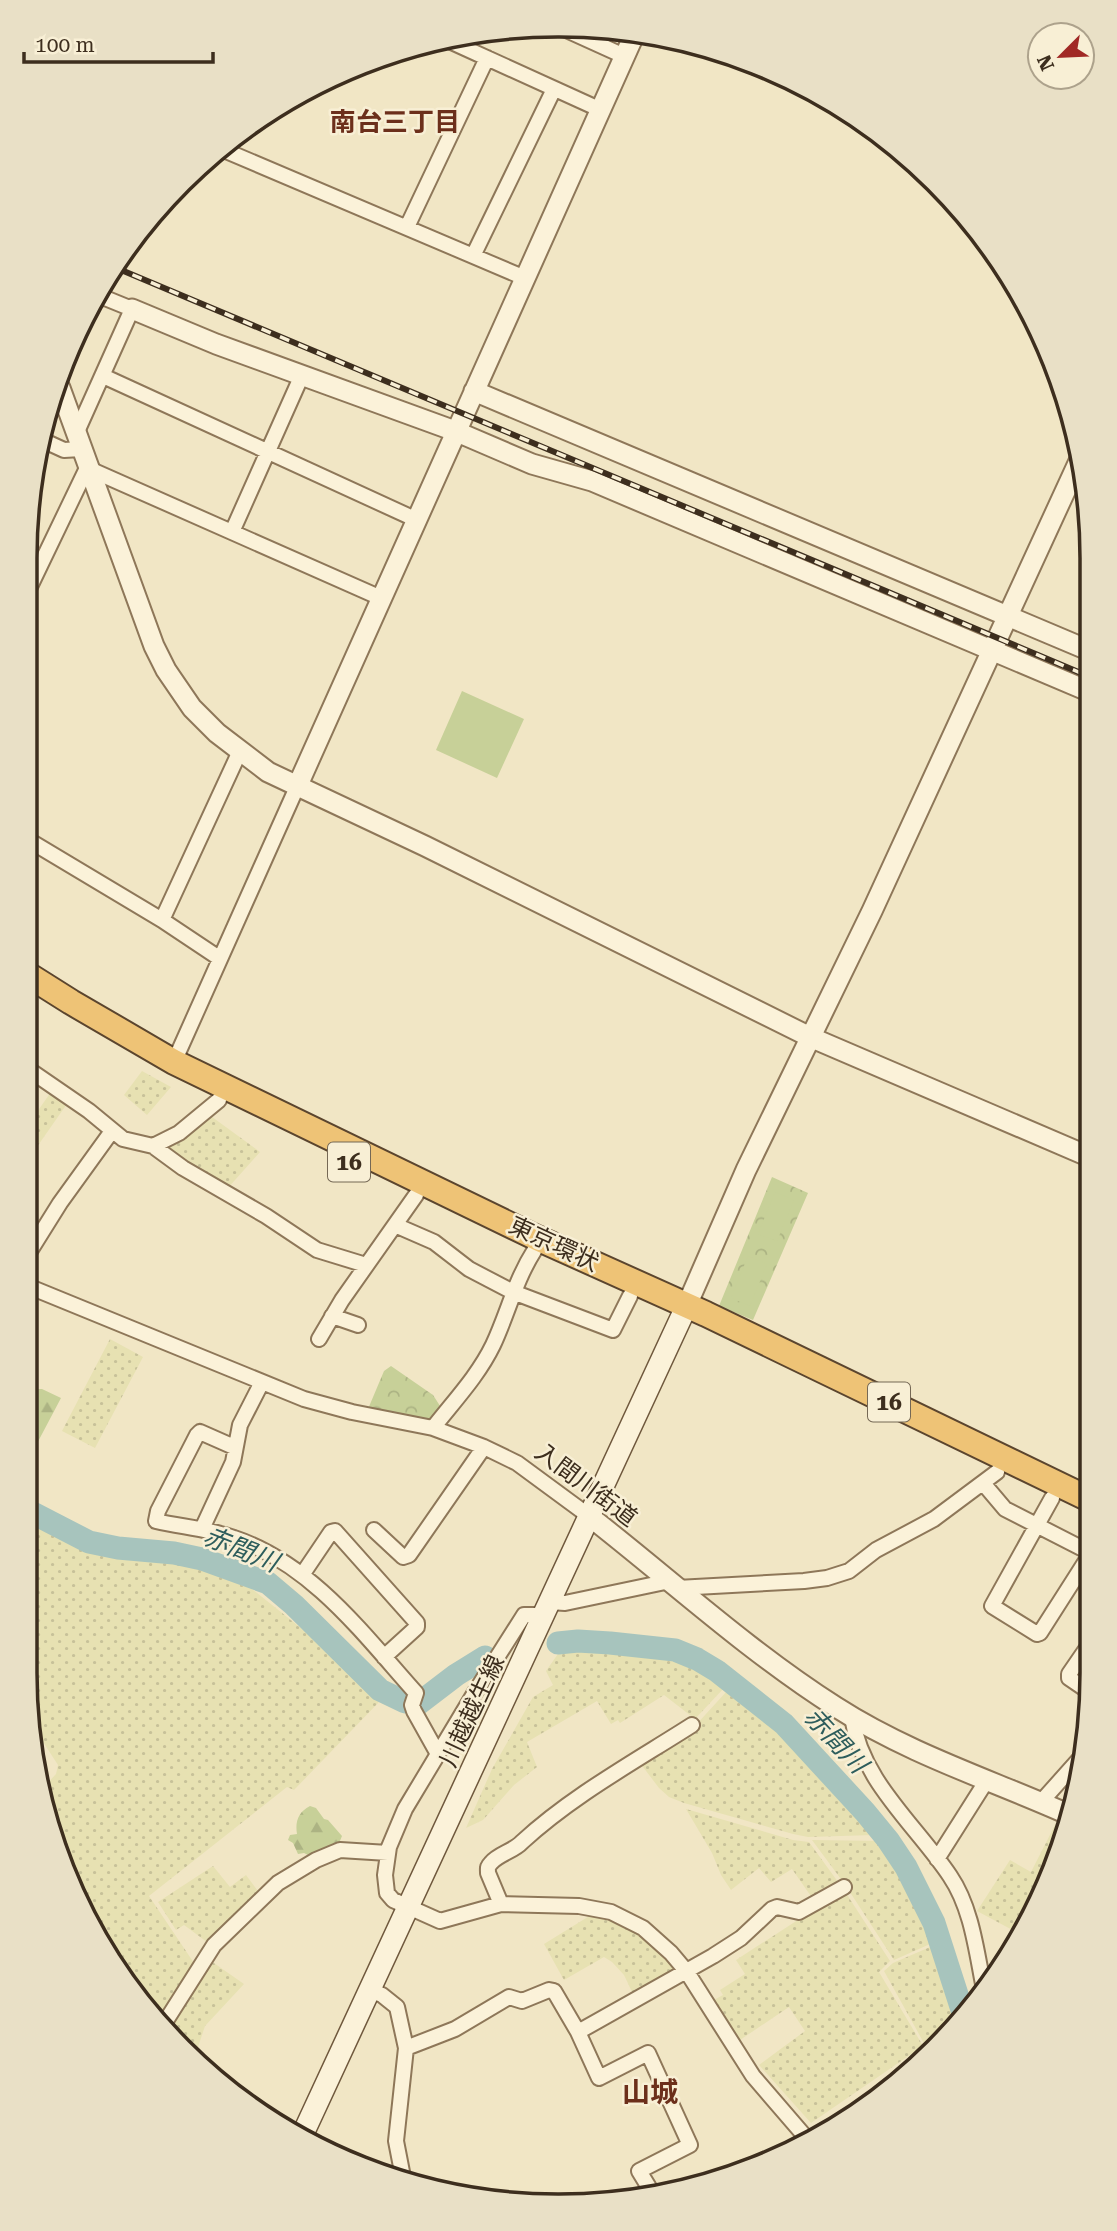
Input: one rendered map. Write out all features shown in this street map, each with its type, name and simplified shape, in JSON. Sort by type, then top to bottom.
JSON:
[{"type":"highway","name":"東京環状","points":[[37,981],[174,1062],[684,1312],[896,1421],[990,1478],[1052,1498],[1080,1512]]},
{"type":"highway","name":"東京環状","points":[[37,997],[115,1046],[219,1100],[416,1195],[630,1296],[684,1312],[1080,1495]]},
{"type":"main road","name":"川越越生線","points":[[305,2128],[410,1907],[684,1312]]},
{"type":"street","points":[[584,38],[624,56]]},
{"type":"street","points":[[174,1062],[631,42]]},
{"type":"street","points":[[465,46],[599,109]]},
{"type":"street","points":[[407,227],[487,58]]},
{"type":"street","points":[[473,256],[554,89]]},
{"type":"street","points":[[231,153],[525,278]]},
{"type":"street","points":[[107,299],[195,335],[455,431],[542,468],[592,481],[1080,688]]},
{"type":"street","points":[[37,567],[81,450],[103,376],[132,309]]},
{"type":"street","points":[[232,532],[302,375]]},
{"type":"street","points":[[103,376],[417,520]]},
{"type":"street","points":[[474,391],[1080,647]]},
{"type":"street","points":[[63,396],[145,625],[166,670],[192,708],[268,772],[425,846],[810,1037],[1080,1153]]},
{"type":"street","points":[[50,444],[64,450],[81,450],[232,532],[381,598]]},
{"type":"street","points":[[684,1312],[746,1170],[872,911],[1073,474]]},
{"type":"street","points":[[162,920],[240,751]]},
{"type":"street","points":[[37,845],[162,920],[219,958]]},
{"type":"street","points":[[37,1075],[89,1111],[123,1139],[153,1146],[183,1168],[266,1216],[317,1250],[366,1265]]},
{"type":"street","points":[[153,1146],[179,1133],[219,1100]]},
{"type":"street","points":[[37,1240],[112,1131]]},
{"type":"street","points":[[318,1339],[416,1195]]},
{"type":"street","points":[[396,1225],[434,1242],[469,1269],[513,1292],[612,1330],[630,1296]]},
{"type":"street","points":[[433,1428],[471,1382],[485,1360],[521,1271],[534,1251]]},
{"type":"street","name":"入間川街道","points":[[37,1291],[304,1399],[352,1412],[433,1428],[517,1463],[762,1655],[852,1717],[1061,1811]]},
{"type":"street","points":[[332,1316],[358,1325]]},
{"type":"street","points":[[202,1528],[233,1462],[240,1425],[262,1382]]},
{"type":"street","points":[[234,1447],[200,1432],[155,1517],[156,1521],[194,1530],[202,1528],[246,1542],[302,1575],[323,1592],[416,1693],[412,1705],[414,1712],[438,1754]]},
{"type":"street","points":[[374,1530],[403,1557],[409,1555],[484,1447]]},
{"type":"street","points":[[802,2133],[753,2076],[687,1972],[671,1953],[643,1928],[611,1912],[579,1906],[501,1904],[480,1908],[445,1921],[433,1919],[393,1900],[385,1887],[388,1853],[396,1825],[524,1615],[572,1601],[673,1585],[804,1581],[849,1572],[876,1550],[934,1519],[990,1478],[1005,1509],[1080,1548]]},
{"type":"street","points":[[1052,1498],[992,1606],[1037,1634],[1040,1633],[1080,1570]]},
{"type":"street","points":[[302,1575],[331,1532],[335,1531],[416,1623],[417,1627],[384,1657]]},
{"type":"street","points":[[1080,1658],[1069,1674],[1069,1678],[1080,1685]]},
{"type":"street","points":[[852,1717],[855,1738],[871,1769],[951,1877],[968,1913],[981,1977]]},
{"type":"street","points":[[501,1904],[488,1873],[492,1861],[522,1843],[582,1796],[692,1725]]},
{"type":"street","points":[[1041,1802],[1071,1768]]},
{"type":"street","points":[[937,1859],[987,1780]]},
{"type":"street","points":[[167,2018],[214,1945],[278,1883],[316,1860],[340,1850],[388,1853]]},
{"type":"street","points":[[578,2032],[687,1972],[741,1938],[772,1909],[777,1907],[799,1912],[844,1887]]},
{"type":"street","points":[[370,1990],[397,2007],[406,2048],[397,2141],[402,2170]]},
{"type":"street","points":[[406,2048],[456,2029],[509,1997],[522,2001],[550,1990],[554,1991],[578,2032],[599,2077],[648,2053],[690,2145],[639,2171],[648,2186]]},
{"type":"shaded area","points":[[142,1071],[171,1087],[147,1115],[124,1095]]},
{"type":"shaded area","points":[[51,1092],[69,1101],[37,1147],[37,1112]]},
{"type":"shaded area","points":[[208,1114],[260,1152],[227,1189],[161,1148]]},
{"type":"shaded area","points":[[110,1339],[143,1357],[95,1448],[62,1431]]},
{"type":"shaded area","points":[[37,1523],[84,1548],[114,1555],[189,1565],[252,1589],[312,1637],[381,1700],[294,1790],[287,1787],[149,1896],[196,1966],[165,2016],[107,1933],[76,1872],[64,1840],[49,1782],[56,1774],[58,1765],[41,1738],[38,1707]]},
{"type":"shaded area","points":[[569,1647],[662,1656],[698,1670],[724,1688],[695,1719],[664,1695],[620,1723],[618,1720],[611,1724],[597,1701],[527,1742],[537,1767],[514,1785],[483,1820],[466,1828],[492,1769],[533,1697],[553,1685],[546,1671],[560,1651]]},
{"type":"shaded area","points":[[727,1691],[776,1727],[874,1835],[808,1837],[793,1834],[684,1803],[669,1797],[659,1788],[640,1763],[694,1727]]},
{"type":"shaded area","points":[[686,1809],[793,1840],[809,1842],[841,1886],[815,1902],[792,1869],[771,1882],[759,1868],[731,1890]]},
{"type":"shaded area","points":[[1059,1819],[1041,1872],[1012,1930],[977,1911],[1010,1860],[1031,1872]]},
{"type":"shaded area","points":[[812,1840],[884,1841],[915,1893],[937,1941],[894,1960],[846,1886]]},
{"type":"shaded area","points":[[213,1866],[230,1887],[246,1875],[260,1894],[211,1945],[184,1925],[176,1930],[158,1902]]},
{"type":"shaded area","points":[[844,1890],[890,1961],[879,1972],[923,2045],[811,2123],[759,2065],[805,2031],[789,2007],[740,2040],[714,2000],[723,1995],[720,1990],[745,1974],[736,1960]]},
{"type":"shaded area","points":[[591,1915],[613,1921],[638,1933],[658,1949],[677,1970],[633,1994],[624,1975],[604,1957],[564,1980],[544,1944]]},
{"type":"shaded area","points":[[937,1944],[957,2009],[924,2044],[884,1971],[893,1963]]},
{"type":"shaded area","points":[[211,1961],[244,1984],[205,2026],[198,2048],[169,2020]]},
{"type":"green space","points":[[462,691],[524,719],[497,778],[436,750]]},
{"type":"green space","points":[[772,1177],[808,1193],[753,1320],[719,1306]]},
{"type":"green space","points":[[775,1192],[794,1200],[777,1241],[758,1234]]},
{"type":"green space","points":[[748,1256],[767,1264],[750,1306],[731,1298]]},
{"type":"green space","points":[[391,1366],[433,1395],[442,1409],[432,1422],[368,1409],[384,1371]]},
{"type":"green space","points":[[37,1389],[61,1398],[37,1444]]},
{"type":"green space","points":[[310,1806],[316,1808],[342,1836],[337,1848],[314,1858],[304,1853],[298,1854],[293,1843],[288,1840],[290,1835],[297,1834],[298,1818]]},
{"type":"waterway","name":"赤間川","points":[[37,1515],[89,1542],[202,1559],[268,1583],[380,1690],[405,1702]]},
{"type":"waterway","name":"赤間川","points":[[558,1643],[578,1641],[675,1650],[717,1671],[784,1724],[865,1812],[906,1867],[934,1923],[960,2005]]},
{"type":"waterway","name":"赤間川","points":[[418,1704],[485,1657]]},
{"type":"railway","points":[[124,271],[1080,673]]},
{"type":"district","name":"南台三丁目","points":[[395,122]]},
{"type":"district","name":"山城","points":[[650,2092]]}]
